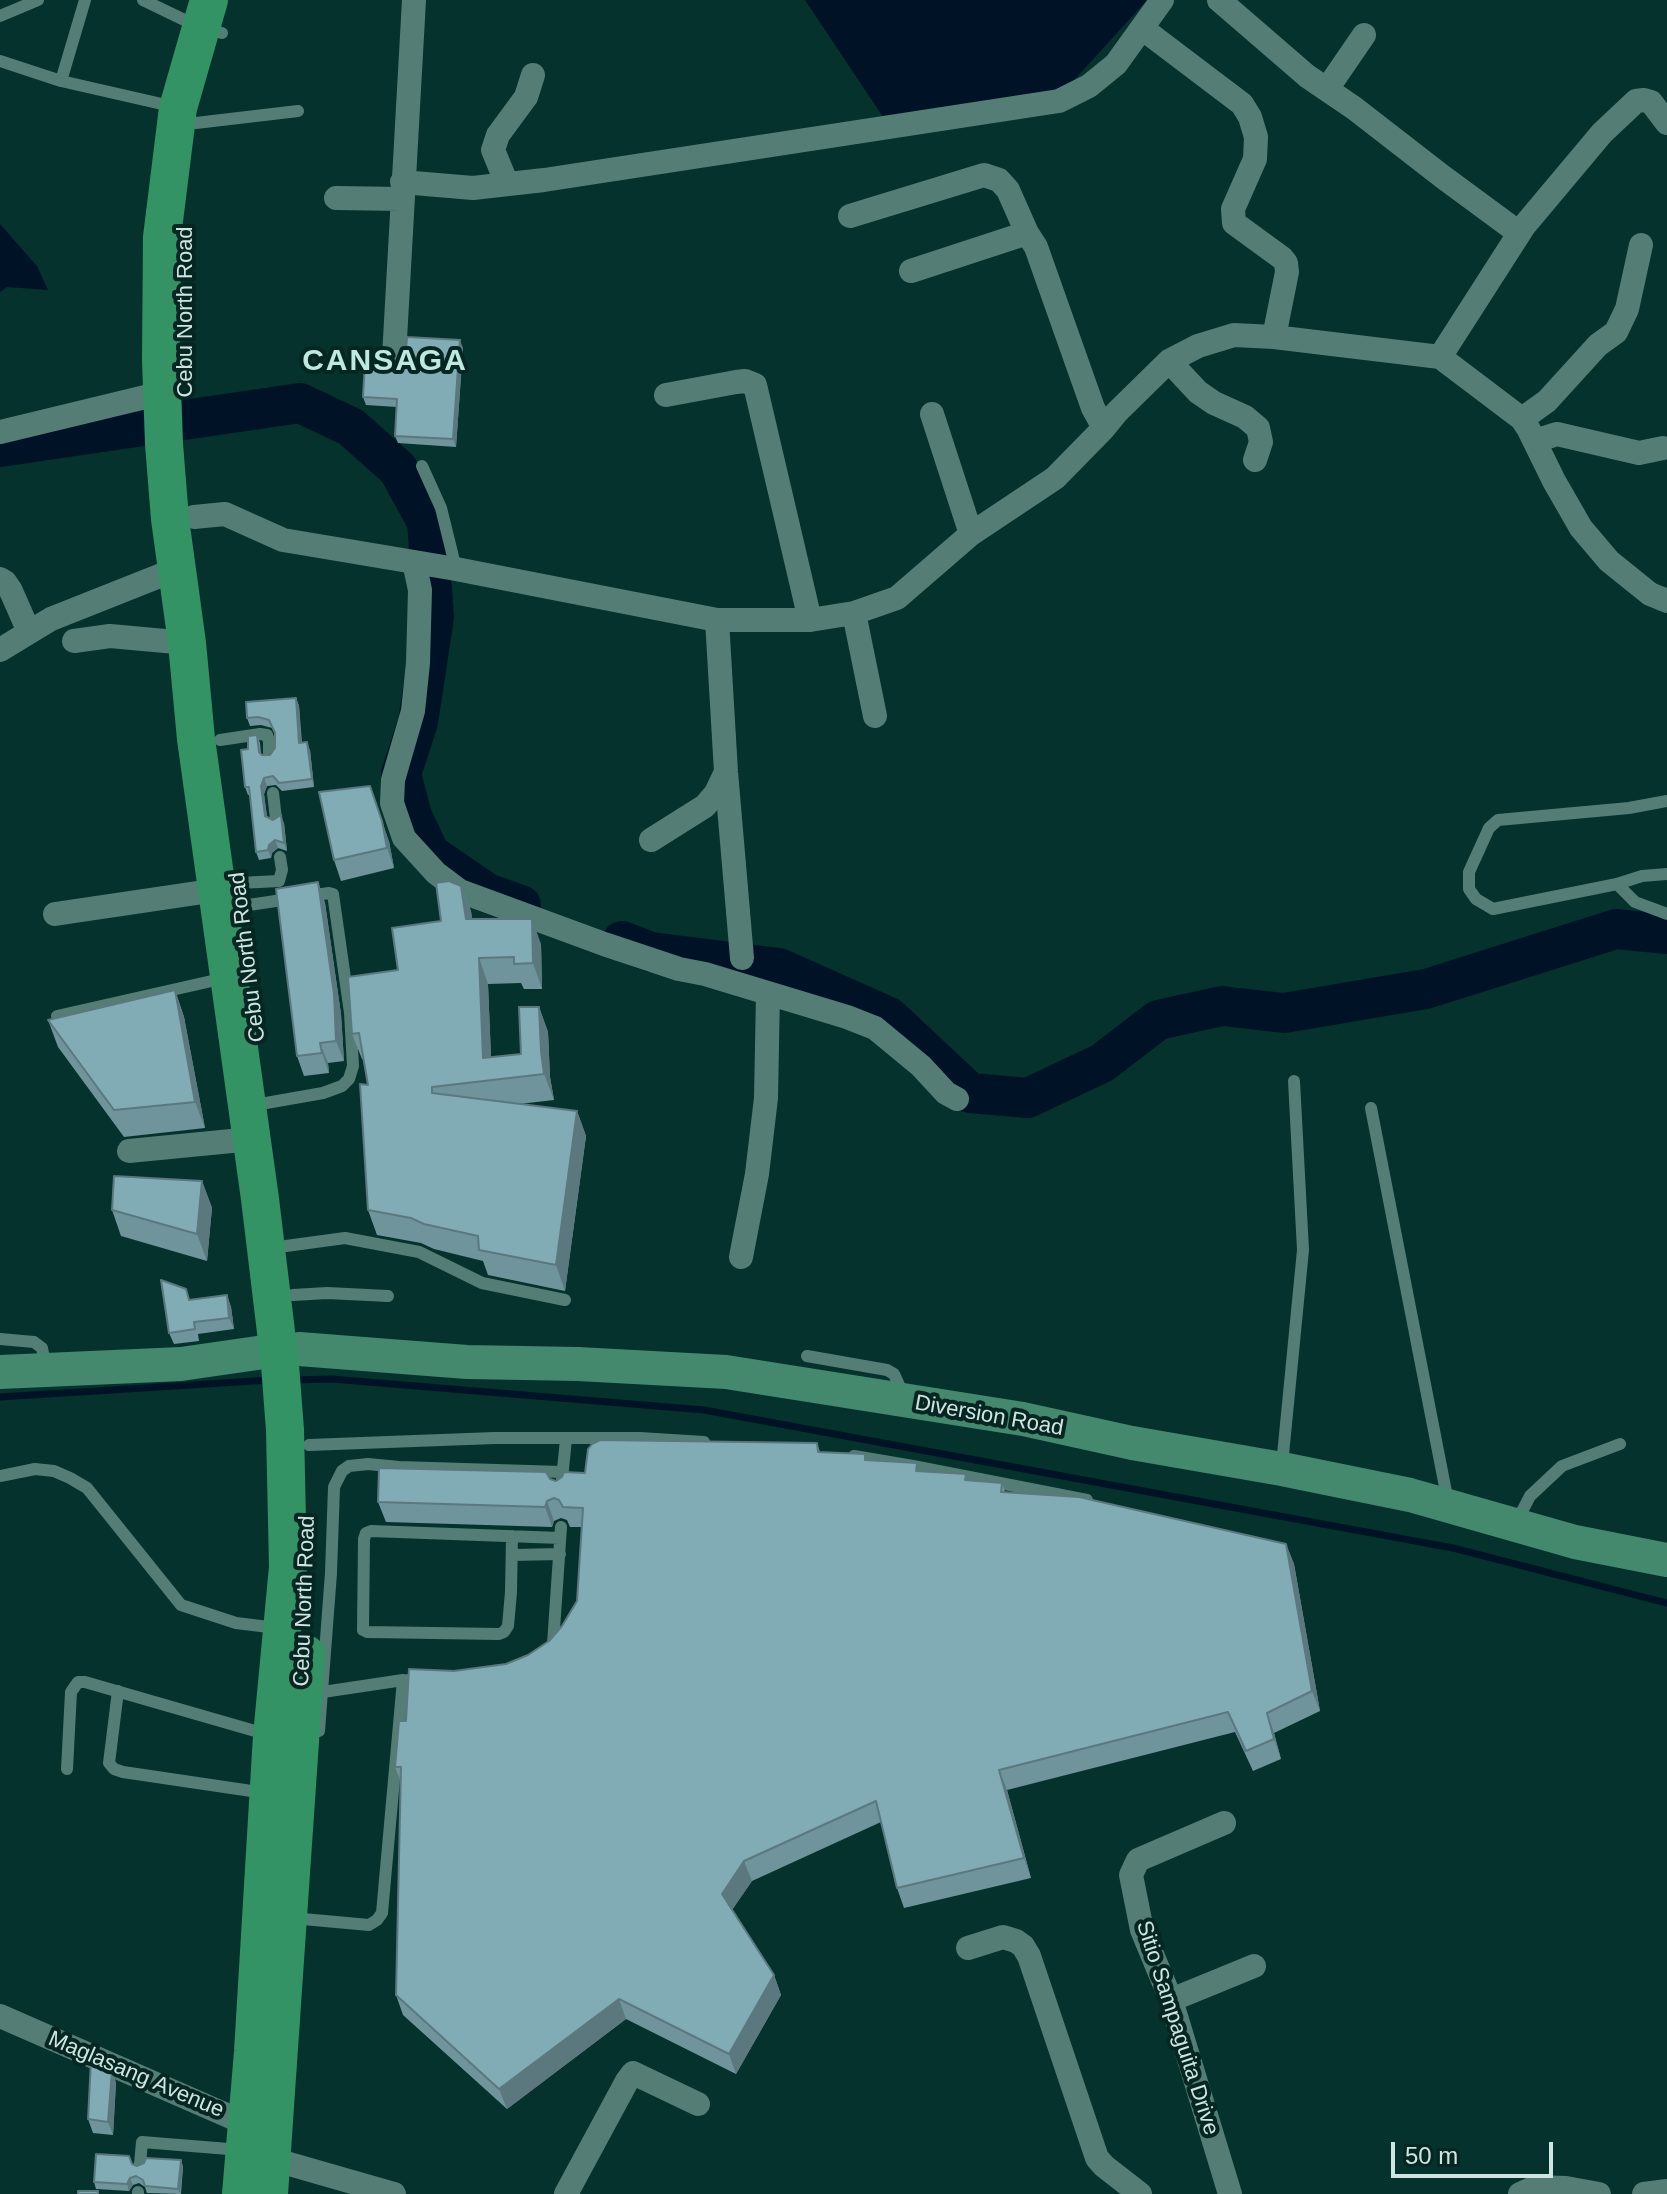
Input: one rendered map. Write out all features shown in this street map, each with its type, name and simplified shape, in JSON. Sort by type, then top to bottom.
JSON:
[{"type":"main road","name":"Cebu North Road","points":[[216,15],[187,115],[183,275],[170,396],[176,443],[194,517],[220,740],[232,893],[228,977],[252,1139],[290,1356],[295,1407],[288,1567],[272,1736],[270,1793],[289,1913]]},
{"type":"main road","name":"Cebu North Road","points":[[176,443],[170,519],[196,739],[232,893],[266,1103],[293,1295],[290,1356]]},
{"type":"main road","name":"Cebu North Road","points":[[241,2194],[261,2151],[289,1913],[306,1655],[309,1445],[295,1407]]},
{"type":"street","points":[[394,357],[414,0]]},
{"type":"street","points":[[336,198],[390,200],[402,190],[473,188],[544,180],[1059,101],[1089,86],[1116,64],[1162,0]]},
{"type":"street","points":[[1219,0],[1307,76],[1519,233]]},
{"type":"street","points":[[1143,29],[1242,104],[1250,117],[1256,137],[1255,159],[1233,209],[1234,223],[1286,263],[1287,272],[1274,337]]},
{"type":"street","points":[[1327,89],[1364,35]]},
{"type":"street","points":[[507,184],[493,150],[498,135],[526,97],[533,75]]},
{"type":"street","points":[[1440,357],[1519,233],[1602,133],[1636,101],[1651,102],[1667,123]]},
{"type":"street","points":[[850,216],[984,175],[999,180],[1008,190],[1036,247],[1093,408],[1104,428]]},
{"type":"street","points":[[911,271],[1027,233]]},
{"type":"street","points":[[1522,419],[1547,401],[1598,345],[1616,332],[1627,309],[1641,245]]},
{"type":"street","points":[[194,517],[225,514],[283,540],[717,620],[810,620],[854,613],[897,598],[971,534],[1055,478],[1169,361],[1198,346],[1234,335],[1274,337],[1440,357],[1522,419],[1581,528],[1609,561],[1650,594],[1667,601]]},
{"type":"street","points":[[1169,361],[1198,392],[1245,417],[1258,428],[1261,442],[1255,460]]},
{"type":"street","points":[[666,395],[745,381],[758,389],[810,620]]},
{"type":"street","points":[[0,432],[170,396]]},
{"type":"street","points":[[932,414],[971,534]]},
{"type":"street","points":[[1535,441],[1557,434],[1639,453],[1663,448]]},
{"type":"street","points":[[434,566],[420,590],[413,711],[393,780],[392,803],[404,838],[436,873],[460,891],[604,944],[875,1028],[921,1066],[946,1093],[957,1099]]},
{"type":"street","points":[[0,650],[51,619],[177,569]]},
{"type":"street","points":[[0,579],[11,591],[29,632]]},
{"type":"street","points":[[854,613],[875,716]]},
{"type":"street","points":[[717,620],[742,958]]},
{"type":"street","points":[[74,641],[110,636],[187,643]]},
{"type":"street","points":[[651,840],[705,806],[716,793],[726,772]]},
{"type":"street","points":[[55,914],[232,893]]},
{"type":"street","points":[[741,1257],[757,1174],[766,1098],[768,993]]},
{"type":"street","points":[[129,1151],[252,1139]]},
{"type":"street","name":"Diversion Road","points":[[0,1372],[290,1356],[578,1364],[726,1372],[1023,1419],[1132,1443],[1282,1469],[1410,1495],[1575,1542],[1667,1560]]},
{"type":"street","name":"Sitio Sampaguita Drive","points":[[1224,1823],[1138,1860],[1131,1875],[1142,1930],[1171,2000],[1230,2194]]},
{"type":"street","points":[[968,1948],[1003,1937],[1023,1946],[1097,2158],[1140,2194]]},
{"type":"street","points":[[1171,2000],[1254,1966]]},
{"type":"street","name":"Maglasang Avenue","points":[[0,2016],[261,2151],[394,2194]]},
{"type":"street","points":[[566,2194],[633,2073],[698,2104]]},
{"type":"street","points":[[1520,2194],[1535,2187],[1599,2194]]},
{"type":"street","points":[[1644,2194],[1667,2191]]},
{"type":"lane","points":[[0,16],[38,0]]},
{"type":"lane","points":[[61,81],[85,0]]},
{"type":"lane","points":[[143,0],[216,15]]},
{"type":"lane","points":[[0,61],[187,115],[298,111]]},
{"type":"lane","points":[[422,466],[441,508],[434,566]]},
{"type":"lane","points":[[220,740],[267,735],[269,755]]},
{"type":"lane","points":[[273,793],[276,819]]},
{"type":"lane","points":[[1667,801],[1629,808],[1498,820],[1489,828],[1469,872],[1469,889],[1476,899],[1493,909],[1617,884],[1642,876],[1667,874]]},
{"type":"lane","points":[[232,893],[279,881],[282,870],[280,857]]},
{"type":"lane","points":[[1617,884],[1635,902],[1667,914]]},
{"type":"lane","points":[[232,893],[333,894],[350,1013],[353,1066],[349,1079],[342,1086],[323,1093],[266,1103]]},
{"type":"lane","points":[[57,1016],[228,977]]},
{"type":"lane","points":[[1282,1469],[1303,1250],[1294,1081]]},
{"type":"lane","points":[[1371,1108],[1448,1505]]},
{"type":"lane","points":[[286,1246],[345,1238],[419,1252],[482,1283],[565,1300]]},
{"type":"lane","points":[[293,1295],[388,1296]]},
{"type":"lane","points":[[0,1339],[34,1342],[42,1348],[46,1369]]},
{"type":"lane","points":[[807,1356],[887,1370],[894,1374],[906,1402]]},
{"type":"lane","points":[[309,1445],[494,1438],[640,1438],[719,1443]]},
{"type":"lane","points":[[562,1492],[566,1439]]},
{"type":"lane","points":[[1515,1524],[1530,1496],[1562,1466],[1620,1444]]},
{"type":"lane","points":[[846,1455],[1098,1502]]},
{"type":"lane","points":[[319,1737],[334,1487],[342,1471],[368,1464],[562,1472]]},
{"type":"lane","points":[[0,1476],[35,1469],[54,1471],[70,1478],[87,1488],[181,1605],[236,1623],[282,1628]]},
{"type":"lane","points":[[512,1536],[510,1603],[508,1626],[504,1632],[367,1632],[362,1627],[366,1533],[398,1526],[512,1536],[560,1532],[553,1644],[539,1662]]},
{"type":"lane","points":[[512,1555],[560,1554]]},
{"type":"lane","points":[[323,1692],[403,1680],[432,1681]]},
{"type":"lane","points":[[289,1913],[369,1925],[382,1913],[403,1680]]},
{"type":"lane","points":[[67,1769],[71,1692],[78,1682],[272,1736]]},
{"type":"lane","points":[[118,1691],[109,1763],[114,1769],[270,1793]]},
{"type":"lane","points":[[140,2164],[142,2142],[261,2151]]},
{"type":"water","points":[[805,0],[1147,0],[1057,99],[889,126]]},
{"type":"water","points":[[0,224],[37,266],[48,290],[7,287],[0,292]]},
{"type":"building","points":[[407,337],[460,340],[453,439],[395,436],[397,399],[363,397],[365,362],[400,364],[406,351]]},
{"type":"building","points":[[296,698],[299,743],[307,742],[312,779],[279,783],[273,776],[264,778],[261,786],[265,816],[273,820],[281,815],[284,843],[275,840],[268,850],[256,852],[249,787],[245,787],[241,750],[248,749],[248,736],[257,735],[259,752],[270,755],[275,748],[275,733],[269,720],[247,718],[246,702]]},
{"type":"building","points":[[370,786],[387,848],[334,860],[319,792]]},
{"type":"building","points":[[449,881],[461,886],[466,919],[532,919],[533,963],[514,964],[514,957],[479,958],[483,1058],[521,1054],[519,1007],[539,1007],[544,1074],[432,1087],[432,1093],[577,1111],[556,1265],[479,1250],[478,1236],[368,1210],[360,1084],[368,1085],[359,1033],[352,1034],[348,977],[398,970],[392,928],[441,921],[436,883]]},
{"type":"building","points":[[318,882],[334,994],[336,1041],[320,1043],[322,1053],[297,1056],[276,889]]},
{"type":"building","points":[[175,990],[195,1102],[114,1110],[48,1020]]},
{"type":"building","points":[[114,1176],[202,1181],[197,1234],[112,1210]]},
{"type":"building","points":[[161,1280],[186,1289],[189,1300],[227,1295],[229,1318],[194,1322],[195,1329],[169,1333]]},
{"type":"building","points":[[600,1440],[817,1443],[818,1452],[865,1454],[865,1460],[917,1463],[916,1471],[966,1474],[965,1480],[1002,1483],[1001,1492],[1079,1497],[1286,1544],[1312,1691],[1267,1713],[1274,1739],[1246,1751],[1228,1712],[999,1770],[1024,1858],[897,1888],[876,1801],[744,1861],[722,1894],[774,1975],[729,2054],[619,1999],[499,2089],[396,1995],[401,1767],[395,1767],[399,1721],[406,1721],[409,1669],[454,1671],[506,1664],[528,1655],[549,1641],[562,1626],[577,1601],[583,1508],[563,1507],[554,1498],[547,1501],[545,1507],[378,1502],[379,1468],[546,1472],[550,1479],[556,1481],[564,1472],[585,1473],[588,1449]]},
{"type":"building","points":[[91,2061],[112,2070],[108,2122],[88,2119]]},
{"type":"building","points":[[96,2154],[129,2156],[132,2164],[137,2166],[144,2163],[146,2158],[181,2160],[178,2189],[145,2186],[143,2180],[136,2176],[130,2178],[127,2184],[94,2182]]},
{"type":"building","points":[[78,2191],[98,2191],[98,2194],[78,2194]]},
{"type":"waterway","points":[[0,447],[300,403],[351,427],[398,469],[427,522],[434,617],[418,722],[401,774],[412,816],[430,854],[487,893],[521,905]]},
{"type":"waterway","points":[[622,941],[651,952],[779,968],[889,1017],[970,1093],[1028,1098],[1102,1063],[1158,1020],[1222,1006],[1284,1013],[1426,989],[1616,929],[1667,934]]},
{"type":"waterway","points":[[294,1380],[332,1379],[704,1410],[1453,1548],[1667,1603]]},
{"type":"waterway","points":[[0,1397],[270,1380]]},
{"type":"district","name":"CANSAGA","points":[[385,362]]}]
